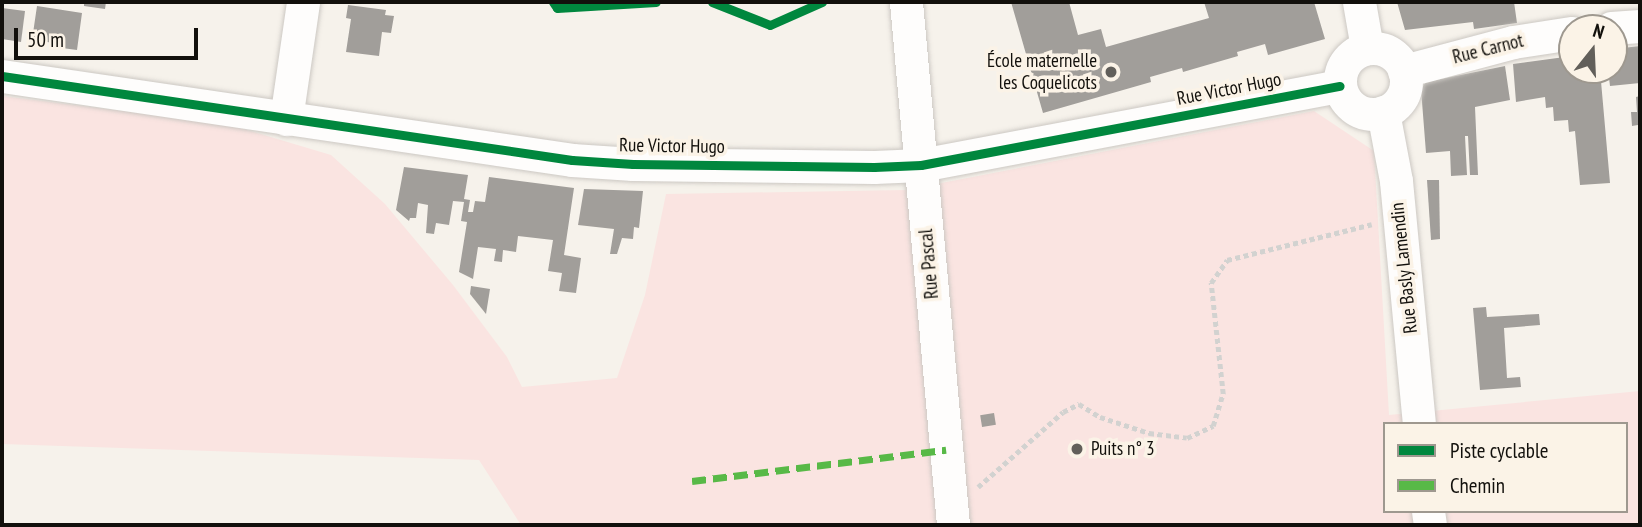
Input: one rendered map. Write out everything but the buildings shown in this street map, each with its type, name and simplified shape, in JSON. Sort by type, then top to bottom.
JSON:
[{"type":"street","points":[[286,119],[303,2]]},
{"type":"street","name":"Rue Pascal","points":[[906,2],[952,518]]},
{"type":"street","points":[[1359,2],[1367,48]]},
{"type":"street","name":"Rue Carnot","points":[[1404,71],[1513,42],[1558,35]]},
{"type":"street","points":[[1367,48],[1377,48],[1392,54],[1404,71],[1403,94],[1393,107],[1382,113],[1371,114],[1355,109],[1343,97],[1340,86],[1345,62],[1353,54],[1367,48]]},
{"type":"street","name":"Rue Victor Hugo","points":[[2,76],[592,162],[921,165],[1340,86]]},
{"type":"street","name":"Rue Basly Lamendin","points":[[1382,113],[1396,181],[1419,422]]},
{"type":"path","points":[[952,518],[1063,412],[1079,404],[1100,416],[1149,433],[1187,438],[1213,426],[1223,394],[1211,283],[1227,260],[1379,222]]},
{"type":"shaded area","points":[[2,96],[227,124],[331,155],[385,204],[453,285],[507,357],[522,387],[617,378],[645,295],[666,194],[905,190],[1314,111],[1374,151],[1389,415],[1640,391],[1640,525],[521,525],[479,460],[2,444]]},
{"type":"marked path","points":[[692,481],[946,450]]},
{"type":"cycle path","points":[[553,2],[557,8],[656,2]]},
{"type":"cycle path","points":[[712,2],[770,25],[822,2]]},
{"type":"cycle path","points":[[2,76],[572,160],[633,164],[874,167],[921,165],[1340,86]]},
{"type":"place","name":"École maternelle les Coquelicots","points":[[1111,72]]},
{"type":"place","name":"Puits n° 3","points":[[1077,449]]}]
